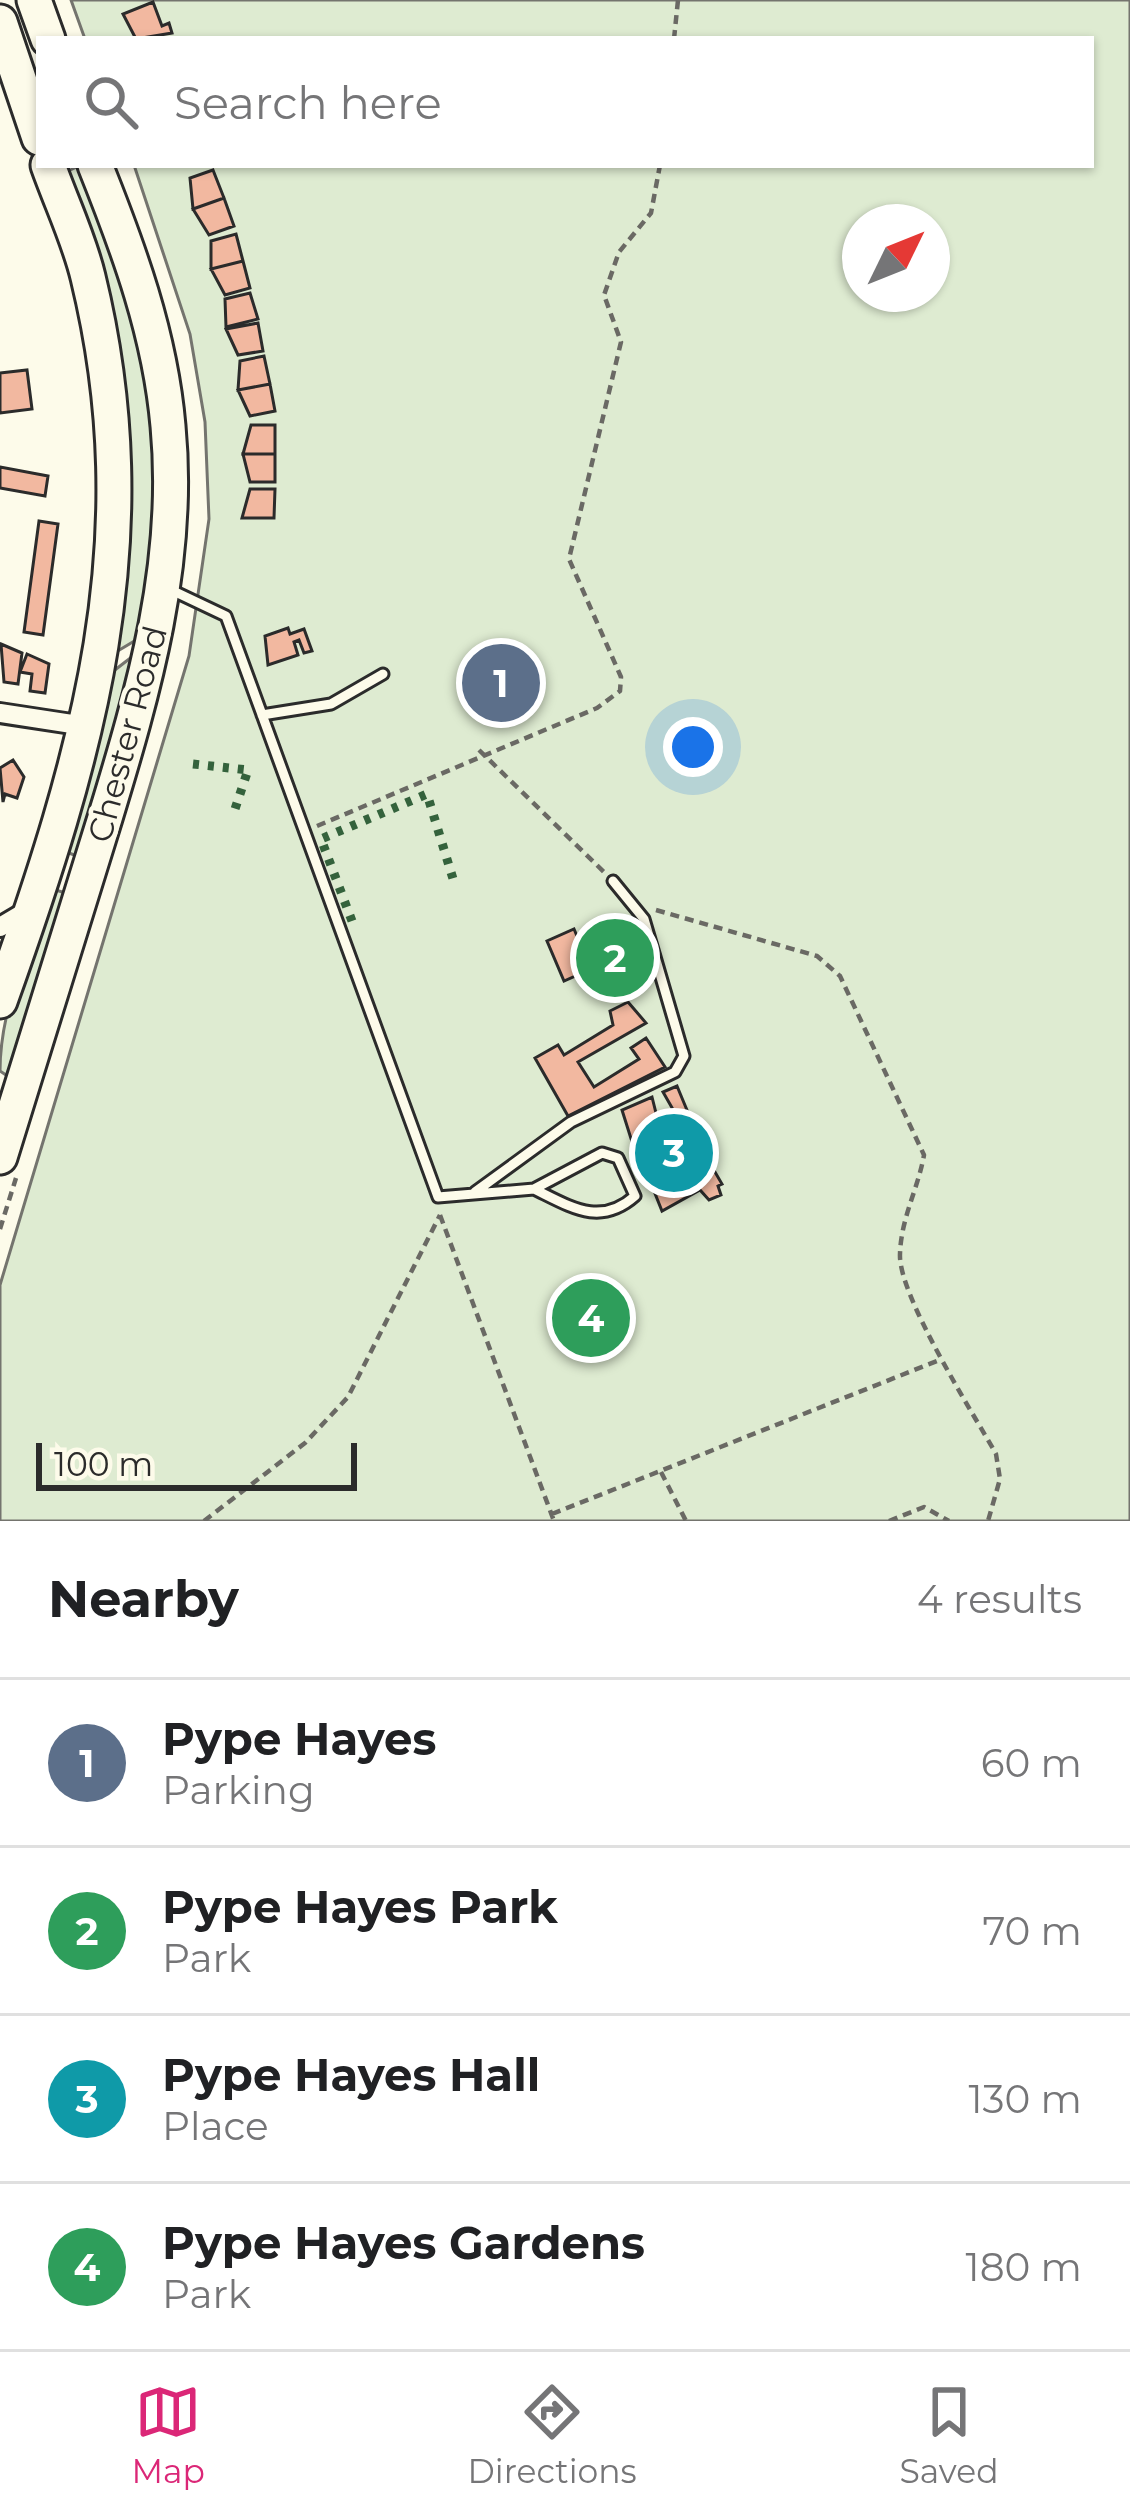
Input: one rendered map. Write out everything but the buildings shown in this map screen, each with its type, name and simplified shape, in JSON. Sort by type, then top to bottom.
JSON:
[{"type":"highway","points":[[34,0],[47,36]]},
{"type":"highway","points":[[0,22],[36,129]]},
{"type":"highway","name":"Chester Road","points":[[0,1001],[44,874],[101,665],[116,555],[116,445],[87,273],[50,168]]},
{"type":"highway","name":"Chester Road","points":[[0,1157],[9,1097],[85,886],[154,650],[165,587],[169,430],[158,349],[133,260],[96,168]]},
{"type":"highway","points":[[44,874],[85,886]]},
{"type":"street","points":[[0,713],[85,726]]},
{"type":"street","points":[[0,927],[34,907]]},
{"type":"lane","points":[[165,587],[226,616],[438,1197],[534,1189],[602,1153],[618,1158],[635,1196],[618,1211],[600,1215],[534,1189]]},
{"type":"lane","points":[[262,715],[331,704],[383,674]]},
{"type":"lane","points":[[470,1195],[572,1122],[676,1072],[684,1056],[644,919],[613,881]]},
{"type":"path","points":[[674,36],[678,0]]},
{"type":"path","points":[[303,832],[597,708],[622,685],[569,559],[621,341],[604,295],[619,252],[651,213],[659,168]]},
{"type":"path","points":[[482,753],[613,881]]},
{"type":"path","points":[[507,790],[513,784]]},
{"type":"path","points":[[650,908],[817,956],[853,996],[924,1155],[902,1227],[899,1261],[944,1359],[996,1454],[1000,1479],[988,1521]]},
{"type":"path","points":[[204,1521],[305,1443],[348,1397],[440,1216],[553,1517],[944,1359]]},
{"type":"path","points":[[661,1472],[686,1521]]},
{"type":"path","points":[[889,1521],[924,1507],[949,1521]]},
{"type":"green space","points":[[71,0],[1130,0],[1130,1521],[0,1521],[0,1285],[189,656],[209,519],[205,422],[190,334],[135,168],[1094,168],[1094,36],[84,36]]},
{"type":"green space","points":[[82,168],[111,246],[135,328],[151,413],[155,516],[141,637],[116,652],[131,469],[119,367],[66,172]]},
{"type":"green space","points":[[133,656],[140,659],[79,857],[64,851],[111,673]]},
{"type":"green space","points":[[49,888],[69,894],[16,1071],[6,1075],[0,1071],[5,1024]]},
{"type":"hedge","points":[[193,764],[248,770],[233,815]]},
{"type":"hedge","points":[[352,921],[321,839],[427,794],[454,882]]},
{"type":"place","name":"Pype Hayes","points":[[501,683]]},
{"type":"place","name":"Pype Hayes Park","points":[[615,958]]},
{"type":"place","name":"Pype Hayes Hall","points":[[674,1153]]},
{"type":"place","name":"Pype Hayes Gardens","points":[[591,1318]]}]
